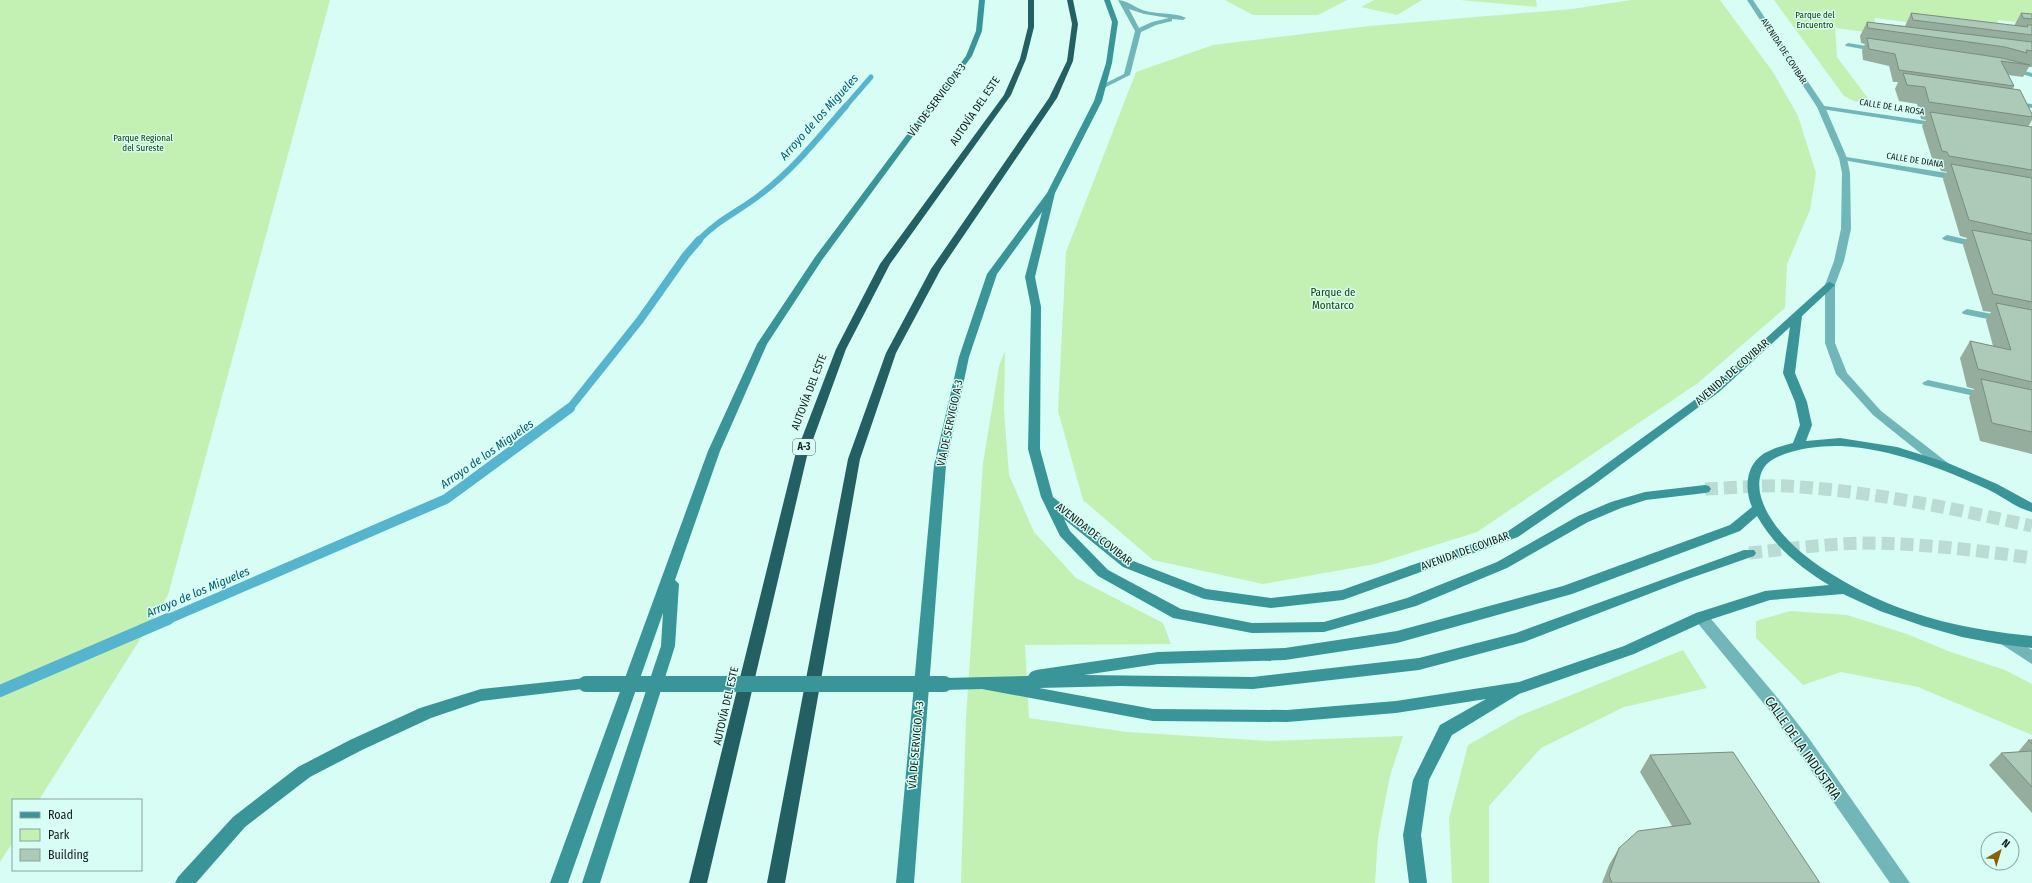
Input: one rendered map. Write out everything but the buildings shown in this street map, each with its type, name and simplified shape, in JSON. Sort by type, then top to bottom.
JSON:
[{"type":"highway","name":"AUTOVÍA DEL ESTE","points":[[698,883],[801,456],[841,349],[885,264],[1006,95],[1023,59],[1031,27],[1031,0]]},
{"type":"highway","points":[[776,883],[854,460],[891,352],[936,269],[1053,98],[1070,61],[1075,24],[1070,0]]},
{"type":"main road","name":"VÍA DE SERVICIO A-3","points":[[559,883],[714,451],[762,344],[818,259],[969,56],[978,31],[982,0]]},
{"type":"main road","name":"VÍA DE SERVICIO A-3","points":[[904,883],[940,465],[964,357],[992,274],[1051,193],[1098,102],[1109,63],[1115,22],[1107,0]]},
{"type":"main road","points":[[1051,193],[1030,277],[1036,307],[1034,449],[1047,498],[1065,533],[1103,573],[1178,614],[1252,628],[1324,627],[1411,602],[1502,565],[1583,519],[1616,505],[1645,496],[1705,489]]},
{"type":"main road","name":"AVENIDA DE COVIBAR","points":[[1047,498],[1128,564],[1204,594],[1271,603],[1343,595],[1513,534],[1591,480],[1715,390],[1830,285]]},
{"type":"main road","points":[[1796,315],[1789,373],[1801,402],[1806,425],[1798,445]]},
{"type":"main road","points":[[2032,508],[1992,487],[1944,466],[1893,450],[1840,442],[1798,445],[1772,454],[1756,469],[1754,490],[1758,508],[1774,535],[1802,562],[1846,590],[1901,614],[1952,628],[2006,640],[2032,642]]},
{"type":"main road","points":[[985,684],[1158,658],[1285,654],[1397,637],[1567,590],[1735,528],[1758,508]]},
{"type":"main road","points":[[184,883],[239,822],[304,772],[356,745],[426,713],[481,695],[586,684],[985,684],[1120,680],[1253,683],[1419,664],[1519,638],[1680,577],[1749,553]]},
{"type":"main road","points":[[591,883],[668,646],[672,571]]},
{"type":"main road","points":[[985,684],[1161,715],[1287,716],[1396,706],[1519,688],[1629,650],[1701,617],[1770,595],[1846,590]]},
{"type":"main road","points":[[1418,883],[1412,835],[1420,780],[1446,730],[1519,688]]},
{"type":"street","name":"AVENIDA DE COVIBAR","points":[[1750,0],[1821,107],[1843,158],[1846,173],[1846,229],[1839,260],[1830,285],[1830,343],[1842,374],[1877,413],[1944,466]]},
{"type":"street","points":[[1102,86],[1127,75],[1138,31],[1122,1]]},
{"type":"street","points":[[1122,1],[1131,9],[1152,14],[1183,18],[1154,23],[1138,31]]},
{"type":"street","points":[[1848,45],[1887,51]]},
{"type":"street","points":[[2004,68],[2032,75]]},
{"type":"street","points":[[2007,102],[2032,106]]},
{"type":"street","name":"CALLE DE LA ROSA","points":[[1821,107],[1948,126]]},
{"type":"street","name":"CALLE DE DIANA","points":[[1843,158],[1972,180]]},
{"type":"street","points":[[1948,238],[1986,246]]},
{"type":"street","points":[[1967,312],[2032,325]]},
{"type":"street","points":[[1928,383],[2002,399]]},
{"type":"street","name":"CALLE DE LA INDUSTRIA","points":[[1701,617],[1780,712],[1844,805],[1901,883]]},
{"type":"street","points":[[2006,640],[2032,658]]},
{"type":"green space","name":"Parque Regional del Sureste","points":[[0,0],[330,0],[168,595],[40,799],[12,799],[12,844],[0,862]]},
{"type":"green space","points":[[1225,0],[1347,0],[1318,15],[1253,15]]},
{"type":"green space","points":[[1374,0],[1422,0],[1397,15],[1361,7]]},
{"type":"green space","points":[[1460,0],[1536,0],[1537,7]]},
{"type":"green space","name":"Parque de Montarco","points":[[1631,0],[1720,0],[1773,72],[1798,116],[1816,173],[1810,210],[1787,264],[1785,308],[1698,383],[1477,532],[1375,564],[1263,584],[1153,560],[1083,500],[1058,411],[1066,252],[1136,72],[1213,45],[1369,26],[1572,9]]},
{"type":"green space","name":"Parque del Encuentro","points":[[1774,0],[2032,0],[2032,24],[1998,20],[1996,34],[1875,18],[1873,33],[1835,28],[1837,57],[1873,105],[1854,101],[1844,96]]},
{"type":"green space","points":[[1005,351],[1004,410],[1009,475],[1034,532],[1076,578],[1163,623],[1171,644],[1025,645],[1029,718],[1127,732],[1270,741],[1403,736],[1390,776],[1378,837],[1375,883],[961,883],[966,718],[983,463],[999,366]]},
{"type":"green space","points":[[1790,611],[1847,615],[1907,634],[1948,651],[2005,670],[2032,684],[2032,735],[1918,687],[1841,672],[1803,685],[1756,638],[1756,621]]},
{"type":"green space","points":[[1683,650],[1707,688],[1624,707],[1541,748],[1489,806],[1489,883],[1452,883],[1449,818],[1468,745],[1519,716]]},
{"type":"waterway","name":"Arroyo de los Migueles","points":[[845,107],[871,77]]},
{"type":"waterway","name":"Arroyo de los Migueles","points":[[699,240],[713,227],[753,200],[784,174],[806,152],[846,106]]},
{"type":"waterway","name":"Arroyo de los Migueles","points":[[570,408],[640,320],[686,255],[699,240]]},
{"type":"waterway","name":"Arroyo de los Migueles","points":[[166,620],[446,499],[570,408]]},
{"type":"waterway","name":"Arroyo de los Migueles","points":[[0,691],[168,619]]},
{"type":"tunnel","points":[[1705,489],[1756,486],[1818,488],[1910,501],[2032,526]]},
{"type":"tunnel","points":[[1749,553],[1834,544],[1883,543],[1990,552],[2032,558]]}]
